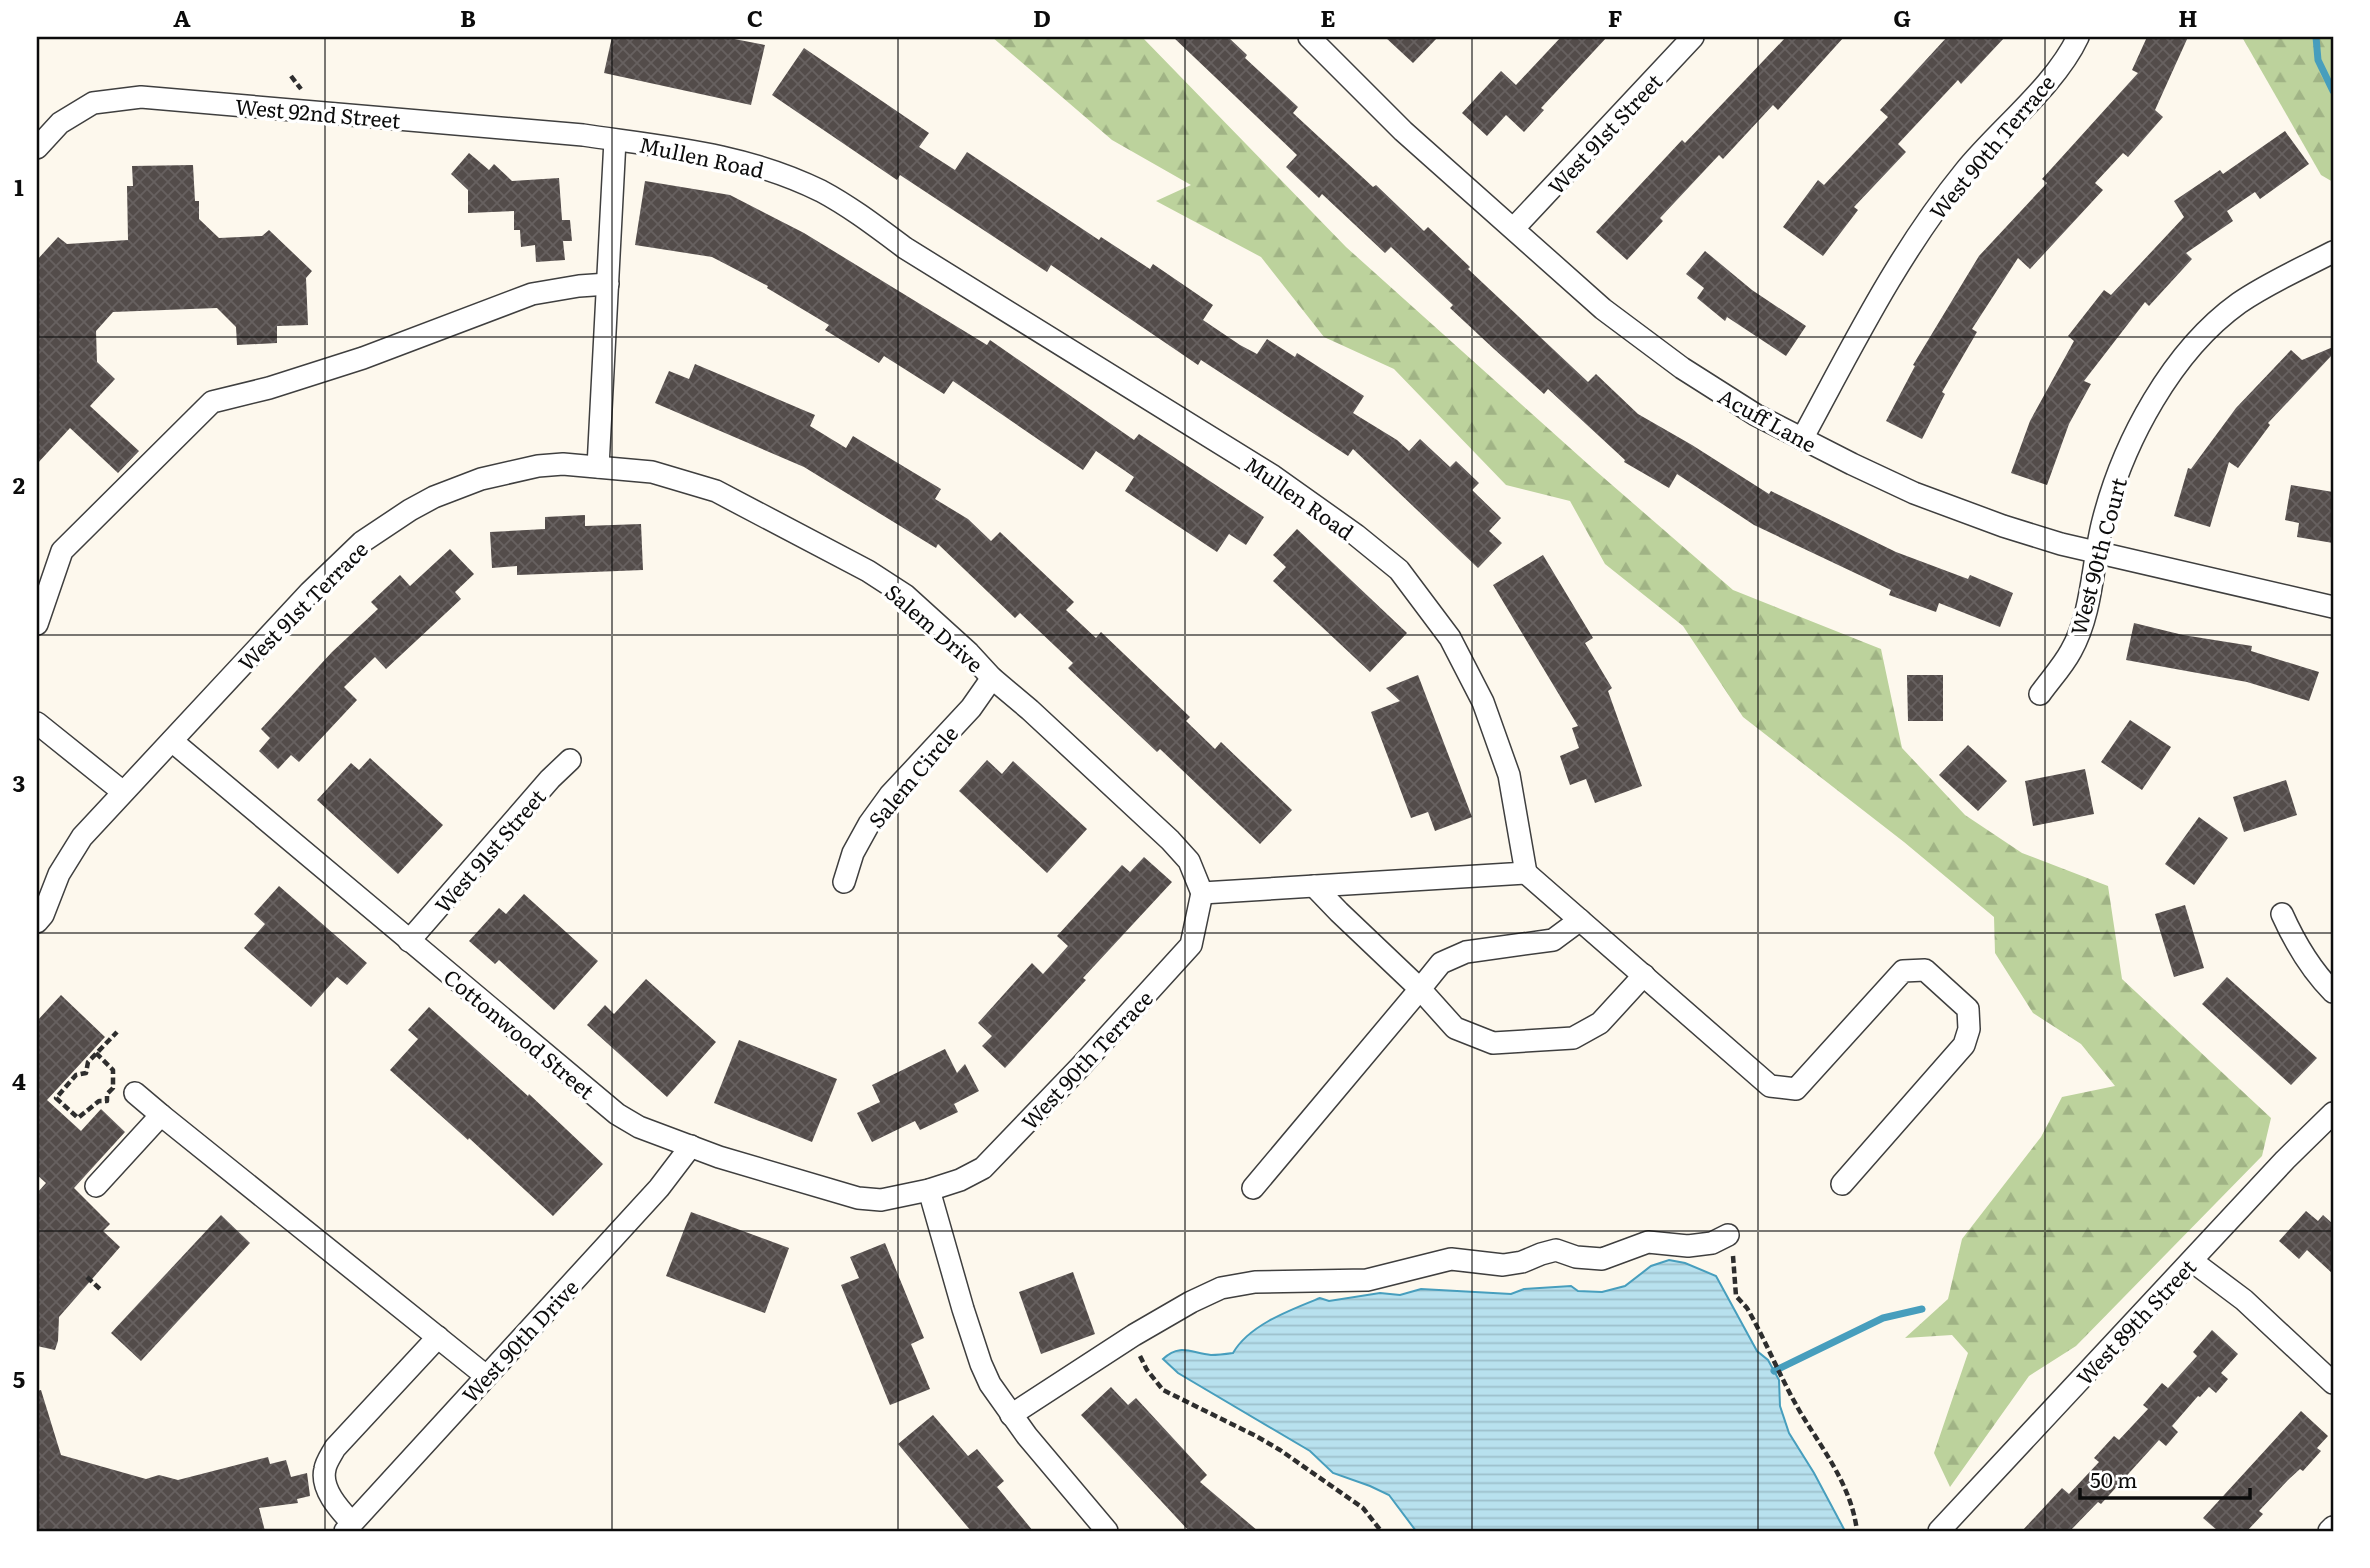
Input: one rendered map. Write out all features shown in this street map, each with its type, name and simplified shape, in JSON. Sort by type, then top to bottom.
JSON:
[{"type":"street","name":"Acuff Lane","points":[[1309,37],[1403,131],[1604,309],[1682,368],[1756,415],[1914,493],[2003,526],[2061,544],[2333,607]]},
{"type":"street","name":"West 91st Street","points":[[1514,228],[1693,37]]},
{"type":"street","name":"West 90th Terrace","points":[[1802,439],[1906,251],[1965,171],[2052,75],[2078,37]]},
{"type":"street","name":"West 92nd Street","points":[[37,148],[60,123],[93,103],[141,97],[615,140]]},
{"type":"street","points":[[598,467],[615,140]]},
{"type":"street","name":"Mullen Road","points":[[615,140],[657,144],[733,159],[779,174],[821,192],[905,248],[1273,476],[1356,535],[1398,570],[1416,591],[1450,638],[1469,672],[1492,723],[1509,775],[1526,873]]},
{"type":"street","name":"West 90th Court","points":[[2040,694],[2072,650],[2090,591],[2102,521],[2122,463],[2160,388],[2193,345],[2237,304],[2333,252]]},
{"type":"street","points":[[37,624],[61,551],[212,402],[269,388],[363,358],[532,294],[608,284]]},
{"type":"street","name":"West 91st Terrace","points":[[37,922],[43,915],[60,874],[82,837],[310,592],[362,542],[410,510],[481,479],[538,466],[563,464],[598,467]]},
{"type":"street","name":"Salem Drive","points":[[598,467],[652,471],[716,491],[868,571],[905,595],[1170,840],[1189,860],[1202,893]]},
{"type":"street","name":"Salem Circle","points":[[844,882],[853,853],[869,824],[890,795],[971,708],[992,678]]},
{"type":"street","points":[[37,723],[124,792]]},
{"type":"street","name":"Cottonwood Street","points":[[172,741],[617,1114],[639,1127],[691,1146],[858,1198],[881,1200],[929,1190]]},
{"type":"street","name":"West 91st Street","points":[[409,941],[550,779],[570,760]]},
{"type":"street","points":[[1202,893],[1526,873],[1770,1086],[1796,1089],[1903,971],[1925,970],[1968,1009],[1969,1030],[1964,1045],[1842,1184]]},
{"type":"street","points":[[1314,886],[1420,989],[1455,1027],[1493,1043],[1573,1038],[1601,1023],[1644,975]]},
{"type":"street","name":"West 90th Terrace","points":[[929,1190],[960,1180],[983,1168],[1176,963],[1192,945],[1202,893]]},
{"type":"street","points":[[2282,914],[2293,939],[2316,975],[2333,992]]},
{"type":"street","points":[[1253,1188],[1441,963],[1466,952],[1553,940],[1580,920]]},
{"type":"street","points":[[135,1093],[486,1376]]},
{"type":"street","name":"West 89th Street","points":[[1939,1531],[2285,1160],[2333,1113]]},
{"type":"street","points":[[96,1186],[161,1115]]},
{"type":"street","name":"West 90th Drive","points":[[349,1527],[659,1188],[691,1146]]},
{"type":"street","points":[[929,1190],[981,1364],[996,1393],[1011,1415],[1107,1531]]},
{"type":"street","points":[[1011,1415],[1134,1335],[1191,1301],[1221,1288],[1255,1282],[1367,1280],[1451,1259],[1503,1265],[1522,1262],[1556,1250],[1576,1257],[1602,1259],[1648,1242],[1688,1246],[1712,1243],[1728,1235]]},
{"type":"street","points":[[2192,1261],[2244,1300],[2333,1383]]},
{"type":"street","points":[[349,1527],[327,1489],[324,1470],[335,1448],[438,1337]]},
{"type":"street","points":[[2329,1531],[2333,1527]]},
{"type":"path","points":[[291,76],[305,95]]},
{"type":"path","points":[[96,1053],[113,1070],[113,1088],[107,1094],[107,1101],[99,1101],[78,1118],[56,1098],[76,1075],[86,1073],[88,1062],[96,1053],[117,1032]]},
{"type":"path","points":[[1728,1235],[1733,1253],[1736,1296],[1747,1308],[1788,1389],[1842,1480],[1855,1514],[1857,1531]]},
{"type":"path","points":[[87,1277],[102,1291]]},
{"type":"path","points":[[1134,1335],[1137,1350],[1147,1370],[1163,1390],[1280,1450],[1363,1508],[1381,1531]]},
{"type":"green space","points":[[992,37],[1142,37],[1346,247],[1733,590],[1881,649],[1902,748],[1965,815],[2022,853],[2108,886],[2122,979],[2271,1118],[2262,1156],[2076,1346],[2029,1376],[1950,1487],[1934,1453],[1968,1353],[1952,1335],[1905,1338],[1948,1299],[1962,1239],[2041,1137],[2062,1097],[2115,1086],[2081,1044],[2033,1013],[1995,953],[1994,917],[1904,842],[1743,717],[1683,626],[1605,564],[1570,501],[1506,485],[1394,369],[1324,337],[1261,257],[1156,201],[1191,185],[1112,140]]},
{"type":"green space","points":[[2242,37],[2333,37],[2333,182],[2321,175]]},
{"type":"water","points":[[1669,1260],[1685,1263],[1716,1276],[1757,1351],[1768,1360],[1779,1380],[1780,1406],[1789,1433],[1845,1531],[1416,1531],[1389,1495],[1333,1473],[1310,1451],[1178,1373],[1163,1359],[1180,1350],[1211,1355],[1233,1353],[1249,1334],[1260,1326],[1320,1298],[1329,1301],[1380,1293],[1400,1295],[1421,1289],[1511,1294],[1524,1289],[1571,1286],[1578,1291],[1602,1292],[1625,1286],[1651,1266]]},
{"type":"building","points":[[612,37],[724,37],[765,45],[751,105],[604,73]]},
{"type":"building","points":[[1173,37],[1228,37],[1247,55],[1245,58],[1298,107],[1293,113],[1424,231],[1428,227],[1470,267],[1468,269],[1588,382],[1596,374],[1638,414],[1769,494],[1771,491],[1896,552],[1968,579],[1970,575],[2013,593],[2000,627],[1939,603],[1936,612],[1889,595],[1891,590],[1754,525],[1677,474],[1669,488],[1624,462],[1625,460],[1548,389],[1544,394],[1494,349],[1450,308],[1453,305],[1391,247],[1385,253],[1322,194],[1319,198],[1286,167],[1297,155]]},
{"type":"building","points":[[1385,37],[1438,37],[1413,63]]},
{"type":"building","points":[[1561,37],[1607,37],[1541,108],[1544,110],[1524,132],[1506,115],[1487,136],[1462,113],[1501,71],[1516,85]]},
{"type":"building","points":[[1786,37],[1844,37],[1778,110],[1773,105],[1723,159],[1719,155],[1660,218],[1663,221],[1627,260],[1596,232],[1682,140],[1685,143]]},
{"type":"building","points":[[1947,37],[2005,37],[1961,84],[1958,80],[1898,144],[1906,152],[1854,207],[1858,210],[1823,256],[1783,227],[1818,180],[1824,185],[1888,117],[1880,110]]},
{"type":"building","points":[[2147,37],[2188,37],[2155,110],[2163,117],[2128,157],[2123,153],[2095,183],[2103,190],[2030,269],[2018,258],[1972,329],[1977,332],[1942,392],[1945,394],[1922,439],[1886,421],[1915,366],[1913,365],[1979,256],[2047,183],[2042,179],[2138,73],[2132,70]]},
{"type":"building","points":[[804,48],[929,133],[919,147],[955,170],[967,152],[1099,240],[1101,237],[1150,269],[1153,264],[1213,305],[1203,320],[1240,345],[1257,354],[1267,339],[1295,357],[1297,353],[1364,396],[1353,413],[1397,440],[1409,451],[1420,439],[1450,467],[1456,461],[1479,483],[1472,490],[1501,518],[1489,531],[1502,543],[1478,568],[1353,449],[1348,456],[1201,360],[1198,365],[1051,265],[1047,272],[900,175],[897,180],[772,95]]},
{"type":"building","points":[[2285,131],[2309,164],[2260,199],[2255,192],[2227,211],[2233,221],[2186,253],[2192,259],[2149,306],[2145,302],[2084,381],[2091,384],[2069,424],[2047,485],[2011,473],[2030,421],[2074,341],[2068,336],[2104,290],[2111,295],[2184,217],[2174,201],[2220,170],[2223,174]]},
{"type":"building","points":[[469,153],[489,170],[494,164],[512,181],[559,178],[562,220],[570,220],[572,241],[563,241],[565,260],[536,262],[535,245],[521,247],[520,230],[514,230],[514,211],[468,213],[468,190],[451,174]]},
{"type":"building","points":[[193,165],[199,219],[219,238],[262,236],[269,230],[312,271],[306,278],[308,325],[277,326],[277,343],[237,345],[236,327],[217,308],[113,312],[96,331],[97,362],[115,379],[90,406],[139,451],[118,473],[70,428],[37,464],[37,260],[58,237],[67,244],[128,240],[127,186],[133,186],[132,166]]},
{"type":"building","points":[[645,181],[730,195],[804,233],[987,345],[990,340],[1134,440],[1139,434],[1264,517],[1246,545],[1229,534],[1217,552],[1125,491],[1134,477],[1096,451],[1083,470],[953,381],[944,394],[884,356],[879,363],[825,330],[829,325],[767,288],[768,286],[712,257],[635,245]]},
{"type":"building","points":[[1705,251],[1752,290],[1806,326],[1786,356],[1727,317],[1725,321],[1697,298],[1704,288],[1686,274]]},
{"type":"building","points":[[2333,347],[2333,354],[2268,423],[2270,425],[2238,468],[2229,462],[2210,527],[2174,516],[2188,468],[2191,469],[2236,408],[2291,350],[2302,360]]},
{"type":"building","points":[[695,364],[815,415],[810,426],[846,448],[853,436],[941,489],[935,499],[968,519],[991,541],[1000,532],[1074,602],[1066,610],[1096,638],[1101,632],[1190,717],[1186,721],[1215,749],[1221,742],[1292,810],[1260,844],[1160,749],[1157,752],[1068,668],[1073,663],[1020,613],[1015,618],[938,544],[936,548],[804,467],[655,403],[669,371],[689,379]]},
{"type":"building","points":[[2291,485],[2333,492],[2333,543],[2297,537],[2299,523],[2285,520]]},
{"type":"building","points":[[585,515],[585,526],[641,524],[643,570],[517,575],[517,566],[492,568],[490,532],[545,529],[545,517]]},
{"type":"building","points":[[1297,529],[1407,633],[1370,672],[1273,581],[1286,567],[1273,555]]},
{"type":"building","points":[[450,549],[474,574],[455,592],[461,599],[386,669],[375,657],[344,687],[357,700],[299,762],[291,755],[278,769],[259,751],[270,738],[261,729],[332,652],[378,609],[371,602],[400,575],[410,586]]},
{"type":"building","points":[[1543,555],[1593,638],[1585,643],[1612,688],[1608,691],[1642,786],[1595,803],[1586,779],[1570,785],[1560,756],[1579,748],[1572,728],[1578,726],[1493,585]]},
{"type":"building","points":[[2134,623],[2183,635],[2252,646],[2251,651],[2319,672],[2309,701],[2247,682],[2126,660]]},
{"type":"building","points":[[1418,675],[1472,817],[1435,831],[1428,812],[1411,818],[1371,712],[1400,701],[1386,688]]},
{"type":"building","points":[[1907,675],[1943,675],[1943,721],[1908,721]]},
{"type":"building","points":[[2130,720],[2171,747],[2142,790],[2101,762]]},
{"type":"building","points":[[1968,745],[2007,781],[1978,811],[1939,775]]},
{"type":"building","points":[[370,758],[443,825],[398,874],[317,800],[351,763],[359,770]]},
{"type":"building","points":[[987,760],[1002,774],[1013,761],[1087,829],[1047,873],[959,791]]},
{"type":"building","points":[[2085,769],[2094,814],[2033,826],[2025,781]]},
{"type":"building","points":[[2286,780],[2297,815],[2244,832],[2233,797]]},
{"type":"building","points":[[2199,817],[2228,838],[2194,885],[2165,864]]},
{"type":"building","points":[[1144,857],[1172,882],[1005,1068],[982,1046],[992,1036],[978,1023],[1032,963],[1043,974],[1068,946],[1057,936],[1122,865],[1130,872]]},
{"type":"building","points":[[279,886],[367,963],[347,985],[337,977],[311,1007],[244,948],[265,924],[254,914]]},
{"type":"building","points":[[524,894],[598,961],[554,1010],[499,960],[495,964],[469,941],[499,908],[506,914]]},
{"type":"building","points":[[2185,905],[2204,968],[2174,977],[2155,914]]},
{"type":"building","points":[[2227,977],[2317,1058],[2291,1085],[2202,1004]]},
{"type":"building","points":[[646,979],[716,1042],[667,1097],[587,1025],[605,1005],[614,1014]]},
{"type":"building","points":[[61,995],[105,1037],[47,1100],[81,1131],[101,1109],[125,1132],[74,1188],[110,1224],[103,1231],[120,1247],[59,1317],[55,1350],[37,1346],[37,1193],[46,1183],[37,1175],[37,1021]]},
{"type":"building","points":[[429,1007],[528,1096],[529,1094],[603,1164],[553,1216],[390,1070],[418,1039],[408,1030]]},
{"type":"building","points":[[739,1040],[837,1079],[812,1142],[714,1103]]},
{"type":"building","points":[[945,1049],[957,1073],[965,1064],[979,1091],[954,1104],[958,1112],[920,1130],[915,1121],[872,1142],[857,1113],[880,1102],[872,1085]]},
{"type":"building","points":[[2306,1211],[2318,1221],[2323,1215],[2333,1224],[2333,1274],[2307,1250],[2299,1259],[2279,1241]]},
{"type":"building","points":[[691,1212],[789,1248],[765,1313],[666,1276]]},
{"type":"building","points":[[221,1215],[250,1243],[141,1361],[111,1333]]},
{"type":"building","points":[[885,1243],[924,1338],[911,1344],[930,1389],[890,1405],[841,1285],[859,1278],[850,1257]]},
{"type":"building","points":[[1073,1272],[1095,1334],[1041,1354],[1019,1292]]},
{"type":"building","points":[[2212,1330],[2238,1354],[2221,1373],[2228,1379],[2216,1393],[2209,1387],[2172,1426],[2178,1432],[2166,1446],[2159,1440],[2101,1504],[2098,1502],[2070,1531],[2022,1531],[2062,1488],[2069,1494],[2099,1462],[2094,1458],[2114,1436],[2119,1440],[2148,1409],[2143,1405],[2162,1383],[2168,1388],[2197,1356],[2193,1352]]},
{"type":"building","points":[[1111,1387],[1128,1405],[1136,1398],[1207,1475],[1200,1482],[1258,1531],[1189,1531],[1081,1415]]},
{"type":"building","points":[[41,1390],[61,1455],[146,1479],[159,1475],[178,1480],[268,1457],[270,1464],[286,1460],[291,1477],[307,1473],[310,1496],[297,1499],[298,1503],[259,1508],[265,1531],[37,1531],[37,1391]]},
{"type":"building","points":[[2301,1411],[2328,1436],[2317,1448],[2321,1451],[2303,1471],[2300,1469],[2288,1480],[2259,1511],[2263,1514],[2247,1531],[2218,1531],[2203,1518]]},
{"type":"building","points":[[933,1415],[968,1456],[977,1449],[1004,1481],[997,1487],[1033,1531],[971,1531],[898,1444]]},
{"type":"waterway","points":[[2316,37],[2318,60],[2333,91]]},
{"type":"waterway","points":[[1774,1371],[1883,1318],[1922,1309]]}]
